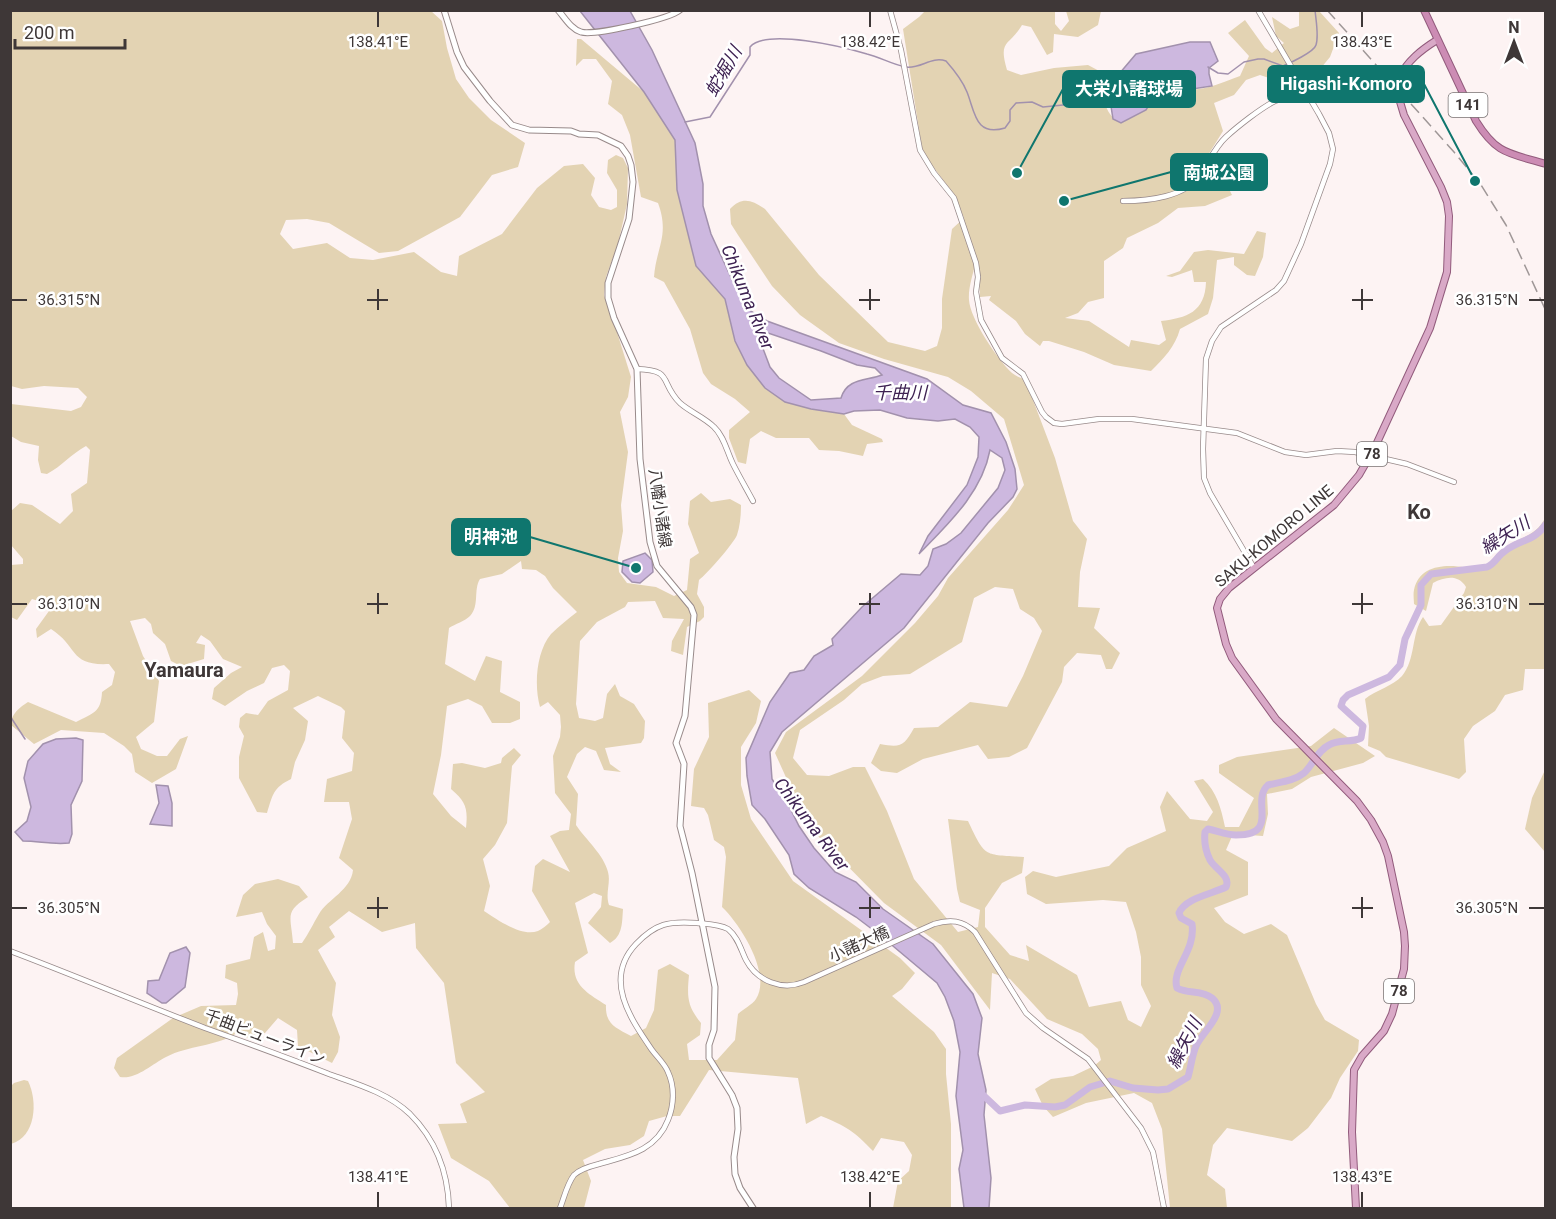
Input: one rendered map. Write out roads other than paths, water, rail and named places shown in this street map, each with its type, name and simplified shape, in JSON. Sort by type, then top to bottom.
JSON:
[{"type":"highway","name":"141","points":[[1424,10],[1476,121],[1489,140],[1504,152],[1545,164]]},
{"type":"main road","name":"八幡小諸線","points":[[444,10],[464,67],[490,101],[512,124],[529,130],[571,131],[598,135],[621,146],[631,165],[633,182],[629,219],[608,283],[608,298],[614,318],[637,369],[640,459],[650,542],[657,566],[691,607],[694,615],[686,716],[676,743],[684,764],[680,826],[715,987],[714,1030],[709,1046],[709,1058],[737,1108],[735,1174],[740,1188],[753,1209]]},
{"type":"main road","points":[[558,10],[575,29],[588,34],[657,20],[680,10]]},
{"type":"main road","name":"SAKU-KOMORO LINE","points":[[1356,1209],[1352,1132],[1354,1070],[1362,1056],[1384,1031],[1392,1014],[1404,969],[1405,946],[1389,862],[1383,842],[1365,812],[1300,746],[1265,705],[1232,658],[1217,613],[1220,599],[1229,588],[1334,505],[1355,480],[1371,456],[1428,335],[1448,266],[1449,216],[1447,202],[1404,115],[1398,95],[1399,78],[1403,69],[1415,56],[1437,40]]},
{"type":"street","points":[[890,10],[904,63],[920,150],[934,173],[954,198],[966,229],[977,271],[976,292],[981,320],[1002,358],[1023,374],[1042,412],[1054,423],[1132,419],[1242,434],[1276,450],[1294,454],[1346,452],[1371,456],[1407,464],[1454,482]]},
{"type":"street","points":[[1254,568],[1206,485],[1203,467],[1206,359],[1212,341],[1226,323],[1276,290],[1284,281],[1301,244],[1330,164],[1333,149],[1329,133],[1258,10]]},
{"type":"street","points":[[1123,201],[1139,201],[1175,193],[1189,186],[1198,178],[1228,135],[1273,102],[1307,94]]},
{"type":"street","points":[[637,369],[654,370],[662,374],[679,402],[714,426],[753,501]]},
{"type":"street","name":"小諸大橋","points":[[701,924],[716,925],[728,930],[739,943],[753,970],[761,978],[780,985],[799,984],[934,924],[948,920],[971,928],[1026,1013],[1092,1064],[1140,1126],[1149,1142],[1164,1209]]},
{"type":"street","points":[[560,1209],[574,1176],[585,1168],[642,1151],[655,1140],[667,1123],[673,1104],[668,1070],[634,1022],[624,1003],[621,976],[631,949],[648,932],[664,924],[678,922],[701,924]]},
{"type":"street","name":"千曲ビューライン","points":[[10,951],[365,1088],[395,1103],[411,1116],[425,1133],[437,1154],[447,1179],[449,1209]]},
{"type":"water","name":"千曲川","points":[[580,11],[630,11],[652,50],[695,143],[703,184],[703,206],[711,234],[749,310],[767,321],[927,379],[963,405],[991,413],[1006,442],[1015,469],[1017,489],[1013,497],[988,523],[904,628],[782,732],[770,752],[772,779],[814,848],[835,872],[856,882],[883,909],[933,944],[973,994],[982,1018],[978,1054],[986,1090],[984,1115],[991,1178],[989,1208],[964,1208],[959,1169],[963,1150],[956,1096],[960,1052],[954,1021],[945,997],[937,983],[881,936],[856,917],[809,888],[794,874],[789,855],[765,819],[752,805],[746,758],[770,702],[790,673],[804,670],[814,656],[833,645],[832,639],[862,607],[901,574],[920,575],[928,566],[933,549],[946,544],[961,533],[998,488],[1005,470],[1002,458],[990,450],[986,466],[972,494],[919,554],[928,536],[967,485],[978,457],[979,437],[970,427],[955,419],[938,421],[907,418],[880,410],[854,411],[844,414],[811,409],[785,402],[765,388],[747,365],[735,341],[725,299],[696,266],[677,190],[675,140],[644,92]],"holes":[[[762,331],[857,365],[875,368],[882,375],[852,384],[841,398],[811,400],[779,378],[770,367],[762,346]]]},
{"type":"water","points":[[1190,42],[1210,42],[1218,61],[1209,68],[1212,86],[1186,90],[1161,85],[1146,110],[1121,123],[1113,119],[1108,87],[1136,54]]},
{"type":"water","points":[[645,553],[652,560],[653,572],[640,583],[632,582],[622,572],[623,561]]},
{"type":"water","points":[[56,739],[83,740],[82,781],[71,805],[72,834],[69,843],[23,841],[15,832],[27,821],[31,807],[24,778],[28,761],[43,744]]},
{"type":"water","points":[[156,785],[168,786],[172,803],[172,826],[150,824],[159,803]]},
{"type":"water","points":[[186,947],[190,953],[185,987],[166,1003],[162,1003],[147,993],[148,981],[159,980],[170,953]]},
{"type":"waterway","name":"蛇堀川","points":[[1208,67],[1218,73],[1228,74],[1244,62],[1258,59],[1283,66],[1296,60],[1316,45],[1315,10]]},
{"type":"waterway","name":"蛇堀川","points":[[685,122],[710,117],[750,55],[750,47],[772,39],[806,41],[841,47],[906,67],[936,60],[946,61],[965,88],[978,121],[988,129],[1005,128],[1010,121],[1010,110],[1016,103],[1032,102],[1043,107],[1073,104],[1109,105],[1111,103]]},
{"type":"waterway","name":"繰矢川","points":[[980,1090],[1000,1111],[1025,1105],[1055,1107],[1065,1105],[1090,1087],[1110,1081],[1133,1088],[1158,1090],[1168,1089],[1188,1077],[1196,1046],[1213,1022],[1218,1009],[1212,998],[1177,988],[1177,974],[1192,934],[1192,924],[1181,918],[1179,913],[1187,904],[1226,887],[1227,883],[1225,876],[1209,857],[1206,850],[1205,832],[1208,829],[1225,834],[1250,834],[1261,823],[1263,792],[1268,785],[1300,776],[1329,745],[1361,738],[1363,726],[1341,706],[1343,700],[1348,695],[1389,677],[1400,665],[1405,639],[1421,605],[1421,585],[1431,574],[1487,567],[1511,547],[1537,534],[1546,524]]},
{"type":"waterway","points":[[10,716],[25,739]]},
{"type":"railway","points":[[1327,10],[1481,185],[1506,225],[1546,311]]},
{"type":"place","name":"大栄小諸球場","points":[[1017,173]]},
{"type":"place","name":"Higashi-Komoro","points":[[1475,181]]},
{"type":"place","name":"南城公園","points":[[1064,201]]},
{"type":"place","name":"明神池","points":[[636,568]]},
{"type":"district","name":"Ko","points":[[1419,512]]},
{"type":"district","name":"Yamaura","points":[[184,670]]},
{"type":"water label","name":"Chikuma River","points":[[748,297]]},
{"type":"water label","name":"Chikuma River","points":[[812,824]]}]
